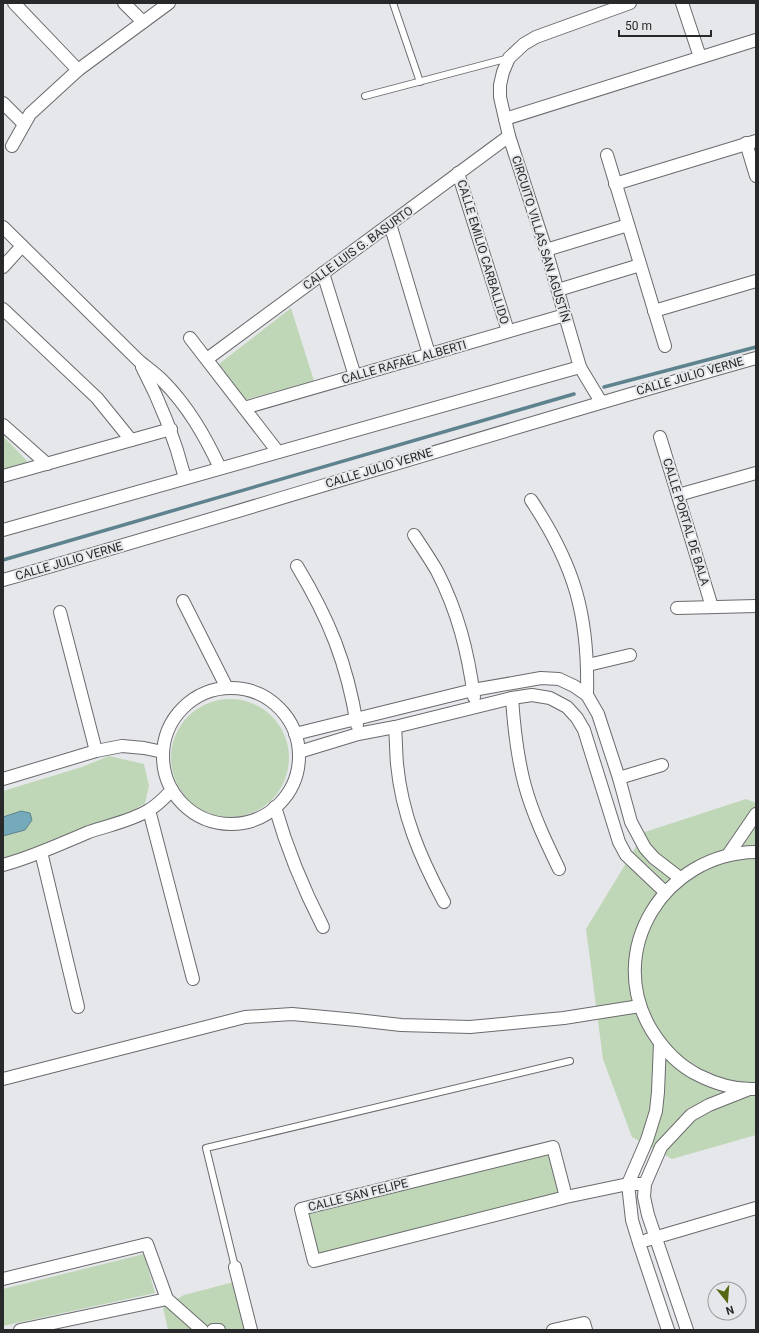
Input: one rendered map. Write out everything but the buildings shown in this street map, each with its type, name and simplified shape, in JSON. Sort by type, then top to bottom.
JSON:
[{"type":"street","points":[[14,3],[78,70]]},
{"type":"street","points":[[124,3],[143,22]]},
{"type":"street","points":[[12,146],[30,114],[78,70],[169,3]]},
{"type":"street","points":[[509,58],[524,44],[536,37],[630,3]]},
{"type":"street","points":[[682,3],[700,57]]},
{"type":"street","points":[[505,118],[756,40]]},
{"type":"street","name":"CIRCUITO VILLAS SAN AGUSTÍN","points":[[509,58],[503,72],[500,85],[500,97],[509,136],[546,250],[580,367],[601,402]]},
{"type":"street","points":[[3,104],[24,124]]},
{"type":"street","name":"CALLE LUIS G. BASURTO","points":[[206,360],[509,136]]},
{"type":"street","points":[[616,184],[751,142],[756,176]]},
{"type":"street","points":[[607,155],[665,346]]},
{"type":"street","name":"CALLE EMILIO CARBALLIDO","points":[[458,173],[508,332]]},
{"type":"street","points":[[390,224],[429,354]]},
{"type":"street","points":[[546,250],[628,225]]},
{"type":"street","points":[[3,227],[138,360],[162,380],[180,399],[202,432],[220,468]]},
{"type":"street","points":[[3,267],[22,246]]},
{"type":"street","points":[[558,290],[640,265]]},
{"type":"street","points":[[323,273],[355,376]]},
{"type":"street","points":[[654,311],[756,281]]},
{"type":"street","points":[[3,309],[97,398],[131,440]]},
{"type":"street","name":"CALLE RAFAÉL ALBERTI","points":[[244,408],[565,315]]},
{"type":"street","points":[[190,338],[278,452]]},
{"type":"street","name":"CALLE JULIO VERNE","points":[[3,580],[601,402],[756,358]]},
{"type":"street","points":[[138,360],[156,394],[171,429],[185,478]]},
{"type":"street","points":[[3,530],[580,367]]},
{"type":"street","points":[[3,425],[47,464]]},
{"type":"street","points":[[3,476],[171,429]]},
{"type":"street","name":"CALLE PORTAL DE BALA","points":[[660,437],[712,606]]},
{"type":"street","points":[[678,495],[756,474]]},
{"type":"street","points":[[531,500],[548,525],[562,551],[581,607],[586,636],[588,665],[587,695]]},
{"type":"street","points":[[414,535],[437,571],[454,610],[466,650],[475,707]]},
{"type":"street","points":[[297,566],[314,595],[341,655],[350,687],[358,734]]},
{"type":"street","points":[[183,601],[227,688]]},
{"type":"street","points":[[677,608],[756,606]]},
{"type":"street","points":[[60,612],[96,751]]},
{"type":"street","points":[[588,665],[630,655]]},
{"type":"street","points":[[295,734],[473,690],[541,678],[558,679],[574,686],[587,695],[598,714],[619,778],[631,822],[645,848],[654,858],[680,878]]},
{"type":"street","points":[[227,688],[244,689],[261,695],[276,705],[287,718],[295,734],[299,752],[298,768],[286,796],[275,807],[258,817],[239,823],[220,822],[201,816],[184,805],[172,790],[164,772],[163,752],[172,721],[182,708],[200,695],[211,691],[227,688]]},
{"type":"street","points":[[299,752],[358,734],[395,727],[512,698],[532,695],[550,698],[566,707],[577,718],[584,730],[619,842],[626,855],[665,892]]},
{"type":"street","points":[[512,698],[516,742],[525,786],[539,829],[559,869]]},
{"type":"street","points":[[395,727],[398,771],[403,800],[412,836],[426,870],[444,902]]},
{"type":"street","points":[[3,779],[96,751],[122,746],[144,748],[163,752]]},
{"type":"street","points":[[619,778],[662,764]]},
{"type":"street","points":[[3,865],[18,861],[91,832],[130,819],[160,803],[172,790]]},
{"type":"street","points":[[275,807],[295,868],[323,927]]},
{"type":"street","points":[[149,810],[193,979]]},
{"type":"street","points":[[728,855],[756,814]]},
{"type":"street","points":[[41,852],[78,1007]]},
{"type":"street","points":[[752,1089],[727,1086],[702,1077],[690,1071],[673,1058],[660,1043],[647,1023],[640,1006],[636,982],[635,962],[638,943],[647,919],[665,892],[680,878],[703,864],[728,855],[756,852]]},
{"type":"street","points":[[3,1079],[245,1017],[292,1014],[401,1025],[470,1027],[564,1018],[640,1006]]},
{"type":"street","points":[[660,1043],[656,1111],[647,1140],[628,1184],[632,1220],[668,1330]]},
{"type":"street","points":[[687,1330],[648,1215],[644,1197],[645,1184],[661,1147],[692,1115],[709,1105],[752,1089]]},
{"type":"street","points":[[647,1140],[661,1147]]},
{"type":"street","name":"CALLE SAN FELIPE","points":[[566,1197],[553,1147],[301,1209],[314,1261],[566,1197],[628,1184],[645,1184]]},
{"type":"street","points":[[639,1243],[756,1208]]},
{"type":"street","points":[[3,1279],[147,1244],[167,1299],[202,1330]]},
{"type":"street","points":[[235,1267],[251,1330]]},
{"type":"street","points":[[20,1330],[167,1299]]},
{"type":"street","points":[[553,1330],[584,1323],[586,1330]]},
{"type":"street","points":[[213,1330],[220,1330]]},
{"type":"lane","points":[[393,3],[420,82]]},
{"type":"lane","points":[[365,96],[509,58]]},
{"type":"lane","points":[[235,1267],[206,1148],[570,1060]]},
{"type":"green space","points":[[291,308],[314,381],[244,400],[219,364]]},
{"type":"green space","points":[[3,436],[27,461],[25,466],[3,472]]},
{"type":"green space","points":[[230,699],[253,703],[272,716],[285,735],[289,758],[285,781],[272,800],[253,813],[230,817],[207,813],[188,800],[175,781],[171,758],[175,735],[188,716],[207,703]]},
{"type":"green space","points":[[109,756],[144,764],[149,786],[145,803],[123,817],[3,860],[3,791],[82,767]]},
{"type":"green space","points":[[746,799],[756,803],[756,1135],[672,1159],[632,1137],[603,1059],[586,929],[645,832]]},
{"type":"green space","points":[[548,1155],[560,1194],[319,1256],[308,1213]]},
{"type":"green space","points":[[144,1254],[155,1293],[3,1326],[3,1289]]},
{"type":"green space","points":[[234,1282],[245,1330],[168,1330],[163,1307],[184,1295]]},
{"type":"water","points":[[21,811],[30,813],[32,820],[25,830],[3,836],[3,817]]},
{"type":"waterway","points":[[604,387],[756,347]]},
{"type":"waterway","points":[[3,560],[574,394]]}]
